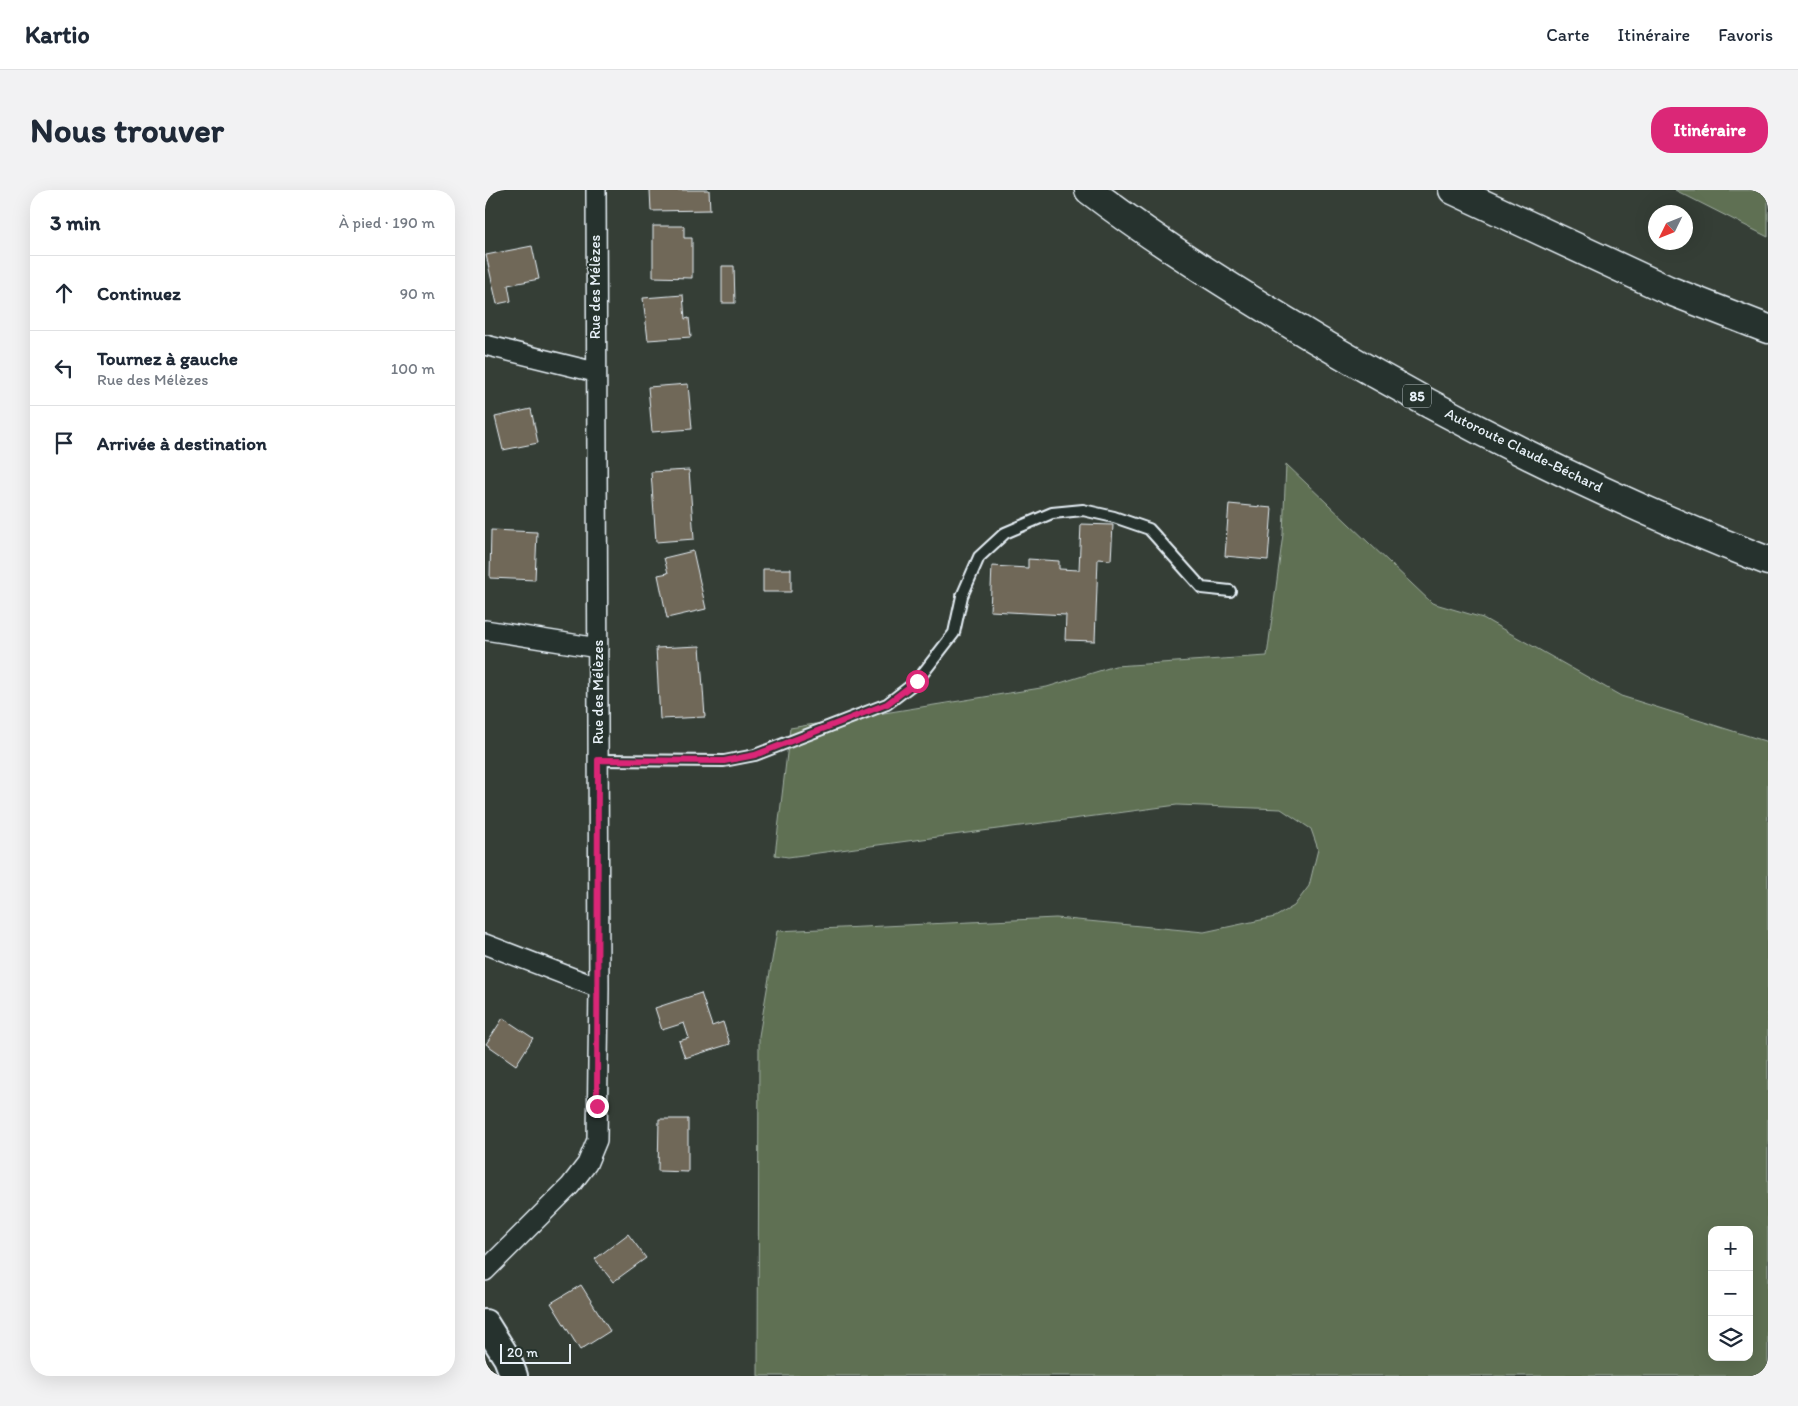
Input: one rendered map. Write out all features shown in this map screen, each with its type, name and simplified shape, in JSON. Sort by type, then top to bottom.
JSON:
[{"type":"highway","name":"Autoroute Claude-Béchard","points":[[1089,190],[1182,255],[1261,306],[1462,421],[1652,512],[1768,561]]},
{"type":"highway","points":[[1453,190],[1668,290],[1768,329]]},
{"type":"street","name":"Rue des Mélèzes","points":[[485,1271],[570,1186],[587,1164],[597,1140],[599,988],[595,372],[596,190]]},
{"type":"street","points":[[485,345],[595,372]]},
{"type":"street","points":[[485,630],[597,648]]},
{"type":"street","points":[[485,944],[599,988]]},
{"type":"street","points":[[485,1323],[507,1358],[514,1376]]},
{"type":"lane","points":[[598,760],[724,761],[755,755],[887,704],[917,681],[954,633],[962,596],[979,557],[1005,533],[1052,513],[1083,510],[1114,517],[1149,529],[1177,562],[1203,588],[1230,591]]},
{"type":"green space","points":[[1675,190],[1768,190],[1768,237]]},
{"type":"green space","points":[[1286,464],[1432,603],[1483,618],[1621,696],[1768,742],[1768,1376],[758,1376],[759,1036],[777,931],[1056,918],[1204,932],[1275,917],[1294,906],[1309,886],[1318,849],[1311,829],[1281,809],[1177,805],[788,857],[775,855],[790,728],[1047,687],[1115,666],[1267,656],[1283,534]]},
{"type":"building","points":[[650,190],[709,190],[710,210],[651,211]]},
{"type":"building","points":[[653,226],[684,226],[684,238],[692,238],[692,278],[653,277]]},
{"type":"building","points":[[532,246],[539,279],[508,285],[511,301],[497,304],[486,255]]},
{"type":"building","points":[[722,266],[734,266],[735,303],[722,303]]},
{"type":"building","points":[[683,295],[685,319],[689,318],[691,337],[648,340],[643,298]]},
{"type":"building","points":[[688,384],[692,429],[652,432],[648,387]]},
{"type":"building","points":[[531,409],[538,443],[503,450],[495,417]]},
{"type":"building","points":[[689,470],[694,539],[656,542],[651,472]]},
{"type":"building","points":[[1229,504],[1272,508],[1268,560],[1225,556]]},
{"type":"building","points":[[1081,524],[1113,525],[1111,560],[1098,559],[1095,641],[1065,640],[1066,615],[990,611],[992,566],[1028,568],[1028,559],[1059,561],[1059,569],[1079,570]]},
{"type":"building","points":[[491,530],[537,532],[535,580],[490,578]]},
{"type":"building","points":[[693,551],[706,609],[667,618],[658,575],[668,573],[664,558]]},
{"type":"building","points":[[763,569],[791,569],[791,592],[763,592]]},
{"type":"building","points":[[700,646],[705,717],[660,719],[656,648]]},
{"type":"building","points":[[701,993],[712,1026],[723,1022],[730,1044],[685,1058],[679,1041],[689,1038],[684,1023],[662,1030],[655,1008]]},
{"type":"building","points":[[503,1018],[533,1038],[516,1065],[486,1044]]},
{"type":"building","points":[[659,1119],[688,1119],[688,1172],[658,1171]]},
{"type":"building","points":[[628,1234],[646,1258],[613,1282],[595,1259]]},
{"type":"building","points":[[581,1285],[610,1331],[580,1350],[551,1303]]},
{"type":"route","points":[[597,1106],[599,988],[598,760],[724,761],[755,755],[887,704],[917,681]]}]
